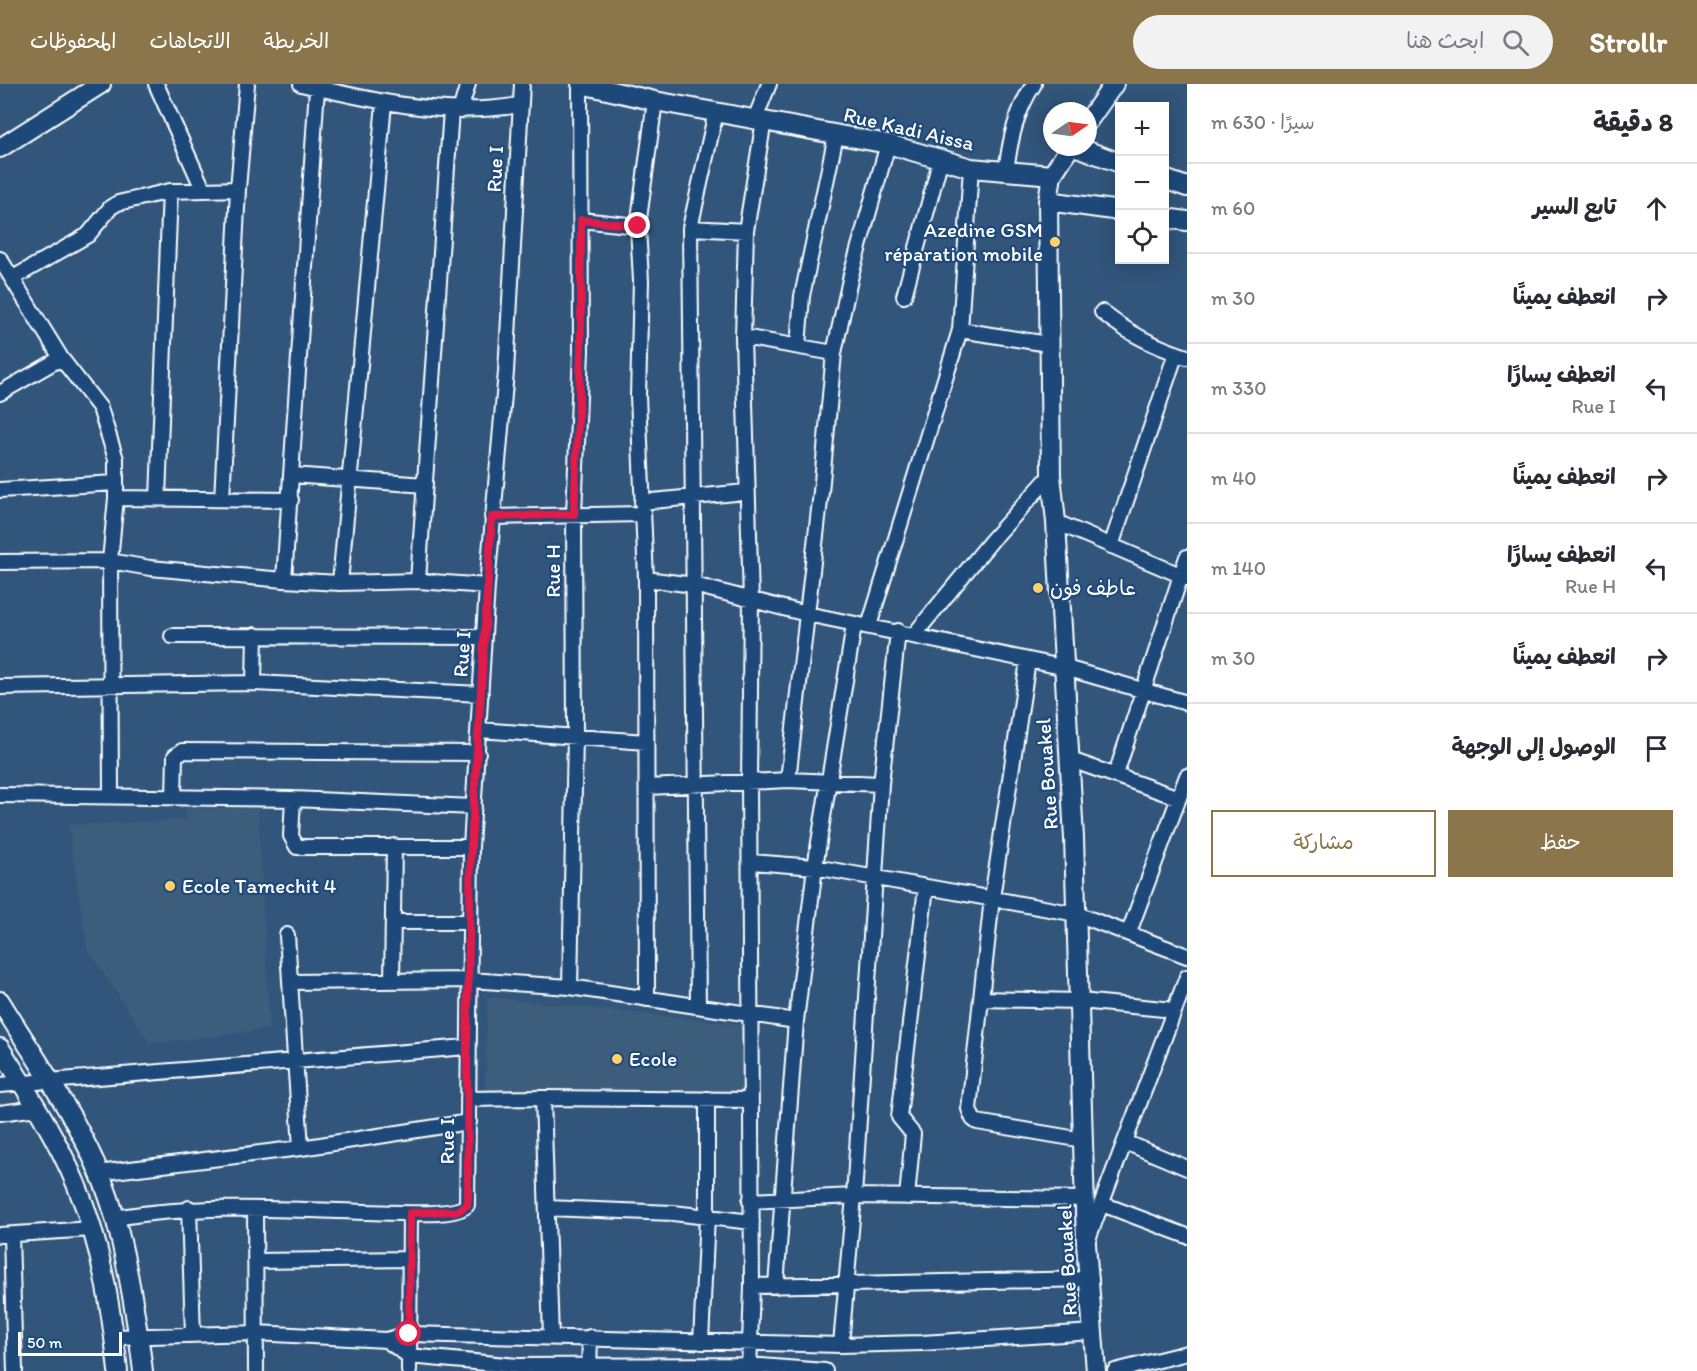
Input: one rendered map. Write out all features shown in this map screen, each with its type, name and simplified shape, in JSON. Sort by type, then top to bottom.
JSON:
[{"type":"main road","points":[[0,147],[101,84]]},
{"type":"main road","name":"Rue Kadi Aissa","points":[[580,84],[655,101],[888,144],[971,168],[1052,175]]},
{"type":"main road","points":[[1097,108],[1114,84]]},
{"type":"main road","points":[[1097,155],[1115,161]]},
{"type":"main road","points":[[1052,175],[1064,156]]},
{"type":"main road","name":"Rue Bouakel","points":[[1052,175],[1048,201],[1051,475],[1056,522],[1077,914],[1083,1140],[1094,1202],[1086,1244],[1091,1279],[1096,1371]]},
{"type":"main road","points":[[1169,181],[1187,187]]},
{"type":"main road","points":[[1048,201],[1115,210]]},
{"type":"main road","points":[[1169,219],[1187,221]]},
{"type":"main road","points":[[0,1001],[50,1082],[98,1173],[115,1218],[139,1337],[143,1371]]},
{"type":"main road","points":[[0,1048],[37,1108],[67,1164],[92,1229],[102,1264],[115,1337],[118,1371]]},
{"type":"street","points":[[156,84],[203,189]]},
{"type":"street","points":[[222,499],[238,189],[247,84]]},
{"type":"street","points":[[301,84],[384,103],[456,111],[519,105]]},
{"type":"street","points":[[418,581],[456,111],[468,84]]},
{"type":"street","name":"Rue I","points":[[410,1213],[458,1211],[467,1205],[471,847],[492,517],[506,372],[519,105],[522,84]]},
{"type":"street","name":"Rue H","points":[[570,987],[575,736],[574,514],[581,351],[580,84]]},
{"type":"street","points":[[749,1368],[752,1286],[751,862],[748,781],[751,600],[743,337],[746,231],[760,119],[769,84]]},
{"type":"street","points":[[1006,172],[1011,136],[1019,112],[1034,84]]},
{"type":"street","points":[[284,580],[317,88]]},
{"type":"street","points":[[647,999],[646,579],[638,396],[641,281],[638,226],[655,101]]},
{"type":"street","points":[[340,583],[384,103]]},
{"type":"street","points":[[698,1005],[698,783],[690,228],[716,112]]},
{"type":"street","points":[[798,346],[802,296],[836,135]]},
{"type":"street","points":[[788,780],[822,492],[834,353],[851,275],[888,144]]},
{"type":"street","points":[[904,296],[941,158]]},
{"type":"street","points":[[869,626],[960,330],[971,168]]},
{"type":"street","points":[[13,278],[88,235],[111,207],[125,201],[170,191],[238,189]]},
{"type":"street","points":[[158,498],[170,191]]},
{"type":"street","points":[[581,220],[638,226]]},
{"type":"street","points":[[690,228],[746,231]]},
{"type":"street","points":[[0,259],[61,358],[100,408],[116,459],[116,498],[110,561],[111,796]]},
{"type":"street","points":[[1102,312],[1126,331],[1151,345],[1181,355],[1111,546]]},
{"type":"street","points":[[960,330],[1048,344]]},
{"type":"street","points":[[743,337],[834,353]]},
{"type":"street","points":[[0,393],[61,358]]},
{"type":"street","points":[[292,475],[425,485]]},
{"type":"street","points":[[914,635],[992,540],[1051,475]]},
{"type":"street","points":[[0,490],[115,483]]},
{"type":"street","points":[[492,517],[574,514],[642,508],[746,492]]},
{"type":"street","points":[[116,498],[291,500]]},
{"type":"street","points":[[1056,522],[1184,577]]},
{"type":"street","points":[[1116,774],[1184,577],[1187,557]]},
{"type":"street","points":[[0,562],[110,561],[150,568],[284,580],[340,583],[418,581],[487,586]]},
{"type":"street","points":[[646,579],[694,585],[854,625],[898,631],[1062,667],[1187,703]]},
{"type":"street","points":[[776,1286],[796,1021],[815,867],[854,625]]},
{"type":"street","points":[[841,1345],[854,1196],[881,784],[898,631]]},
{"type":"street","points":[[254,683],[255,635]]},
{"type":"street","points":[[172,636],[484,637]]},
{"type":"street","points":[[1028,661],[992,898],[969,1108],[973,1119],[1083,1140]]},
{"type":"street","points":[[0,687],[254,683],[481,694]]},
{"type":"street","points":[[479,730],[646,742]]},
{"type":"street","points":[[174,797],[175,756],[182,751],[478,753]]},
{"type":"street","points":[[1068,759],[1116,774],[1181,805]]},
{"type":"street","points":[[1129,932],[1181,805],[1187,776]]},
{"type":"street","points":[[648,787],[788,780],[881,784]]},
{"type":"street","points":[[0,795],[293,798],[474,807]]},
{"type":"street","points":[[293,798],[291,836],[297,846],[471,847]]},
{"type":"street","points":[[392,981],[394,846]]},
{"type":"street","points":[[751,862],[815,867],[1077,914],[1187,956]]},
{"type":"street","points":[[908,1197],[913,1134],[899,1117],[926,886]]},
{"type":"street","points":[[393,922],[470,922]]},
{"type":"street","points":[[287,935],[301,1148]]},
{"type":"street","points":[[1094,1202],[1125,1142],[1187,977]]},
{"type":"street","points":[[290,982],[470,980],[570,987],[796,1021]]},
{"type":"street","points":[[981,999],[1080,1001],[1174,1010]]},
{"type":"street","points":[[0,1085],[467,1047]]},
{"type":"street","points":[[543,1098],[551,1337]]},
{"type":"street","points":[[468,1099],[751,1100]]},
{"type":"street","points":[[701,1342],[707,1216],[707,1100]]},
{"type":"street","points":[[0,1113],[37,1108]]},
{"type":"street","points":[[98,1173],[301,1148],[469,1122]]},
{"type":"street","points":[[1125,1142],[1187,1167]]},
{"type":"street","points":[[750,1201],[854,1196],[1094,1202],[1187,1236]]},
{"type":"street","points":[[189,1208],[193,1335]]},
{"type":"street","points":[[115,1218],[189,1208],[410,1213],[409,1371]]},
{"type":"street","points":[[547,1208],[707,1216],[752,1222]]},
{"type":"street","points":[[255,1210],[256,1371]]},
{"type":"street","points":[[15,1371],[5,1235],[92,1229]]},
{"type":"street","points":[[255,1261],[410,1259]]},
{"type":"street","points":[[752,1286],[1091,1279]]},
{"type":"street","points":[[115,1337],[256,1333],[386,1340],[409,1334],[590,1336],[749,1344],[841,1345],[922,1343],[1094,1332]]},
{"type":"street","points":[[589,1368],[590,1336]]},
{"type":"street","points":[[386,1340],[409,1356],[518,1368],[749,1368],[825,1371]]},
{"type":"street","points":[[1115,1371],[1187,1353]]},
{"type":"shaded area","name":"Ecole Tamechit 4","points":[[185,808],[258,808],[270,1029],[150,1044],[87,948],[68,825],[187,820]]},
{"type":"shaded area","name":"Ecole","points":[[487,997],[750,1025],[745,1092],[485,1092]]},
{"type":"place","name":"Azedine GSM réparation mobile","points":[[1055,242]]},
{"type":"place","name":"عاطف فون","points":[[1038,588]]},
{"type":"place","name":"Ecole Tamechit 4","points":[[170,886]]},
{"type":"place","name":"Ecole","points":[[617,1059]]},
{"type":"route","points":[[409,1334],[410,1213],[458,1211],[464,1209],[468,1198],[467,1047],[471,847],[492,517],[574,514],[581,351],[581,220],[638,226]]}]
